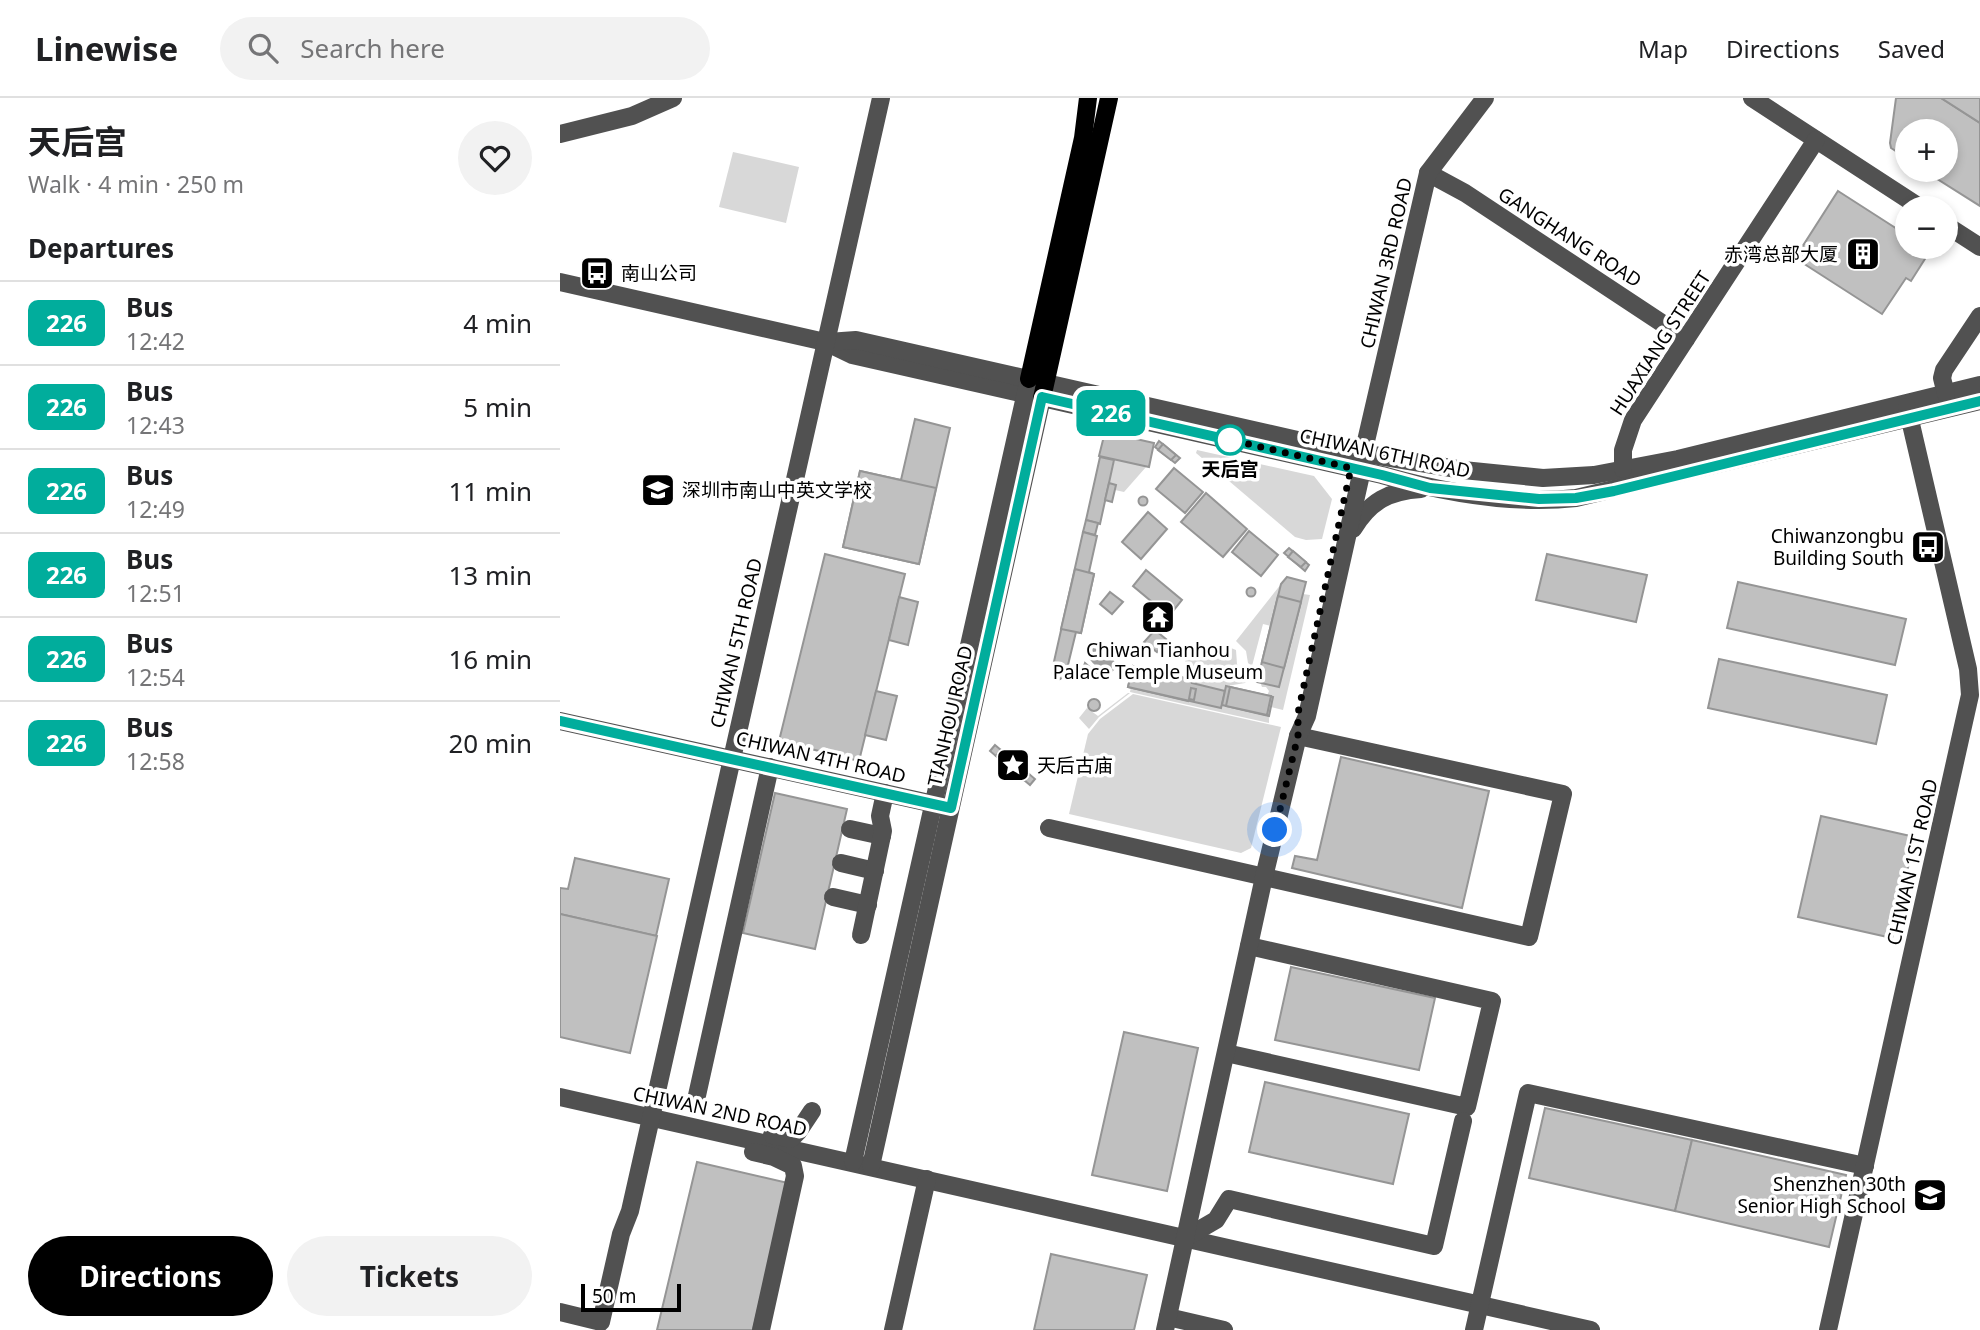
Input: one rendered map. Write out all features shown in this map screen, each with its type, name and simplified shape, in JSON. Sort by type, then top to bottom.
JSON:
[{"type":"main road","points":[[1036,388],[1083,138],[1088,98]]},
{"type":"main road","points":[[1036,388],[1109,98]]},
{"type":"street","points":[[560,134],[632,116],[673,98]]},
{"type":"street","name":"CHIWAN 5TH ROAD","points":[[600,1326],[652,1118],[881,98]]},
{"type":"street","name":"CHIWAN 3RD ROAD","points":[[1298,736],[1298,713],[1428,173],[1485,98]]},
{"type":"street","points":[[1752,98],[1902,196]]},
{"type":"street","name":"HUAXIANG STREET","points":[[1623,469],[1623,450],[1633,420],[1816,140]]},
{"type":"street","name":"GANGHANG ROAD","points":[[1428,173],[1465,193],[1686,339]]},
{"type":"street","points":[[1958,233],[1980,247]]},
{"type":"street","name":"CHIWAN 6TH ROAD","points":[[560,282],[825,342],[856,340],[1036,388],[1359,464],[1430,488],[1544,500],[1576,498],[1908,411],[1946,394],[1980,385]]},
{"type":"street","points":[[1946,394],[1942,378],[1944,370],[1980,316]]},
{"type":"street","name":"TIANHOU ROAD","points":[[853,1162],[942,806],[1036,388]]},
{"type":"street","name":"CHIWAN 6TH ROAD","points":[[1359,464],[1449,468],[1515,477],[1565,477],[1678,459],[1908,411],[1980,401]]},
{"type":"street","name":"CHIWAN 1ST ROAD","points":[[1828,1330],[1970,695],[1968,669],[1908,411]]},
{"type":"street","name":"CHIWAN 3RD ROAD","points":[[1166,1324],[1264,877],[1298,736],[1307,716],[1346,541],[1359,464]]},
{"type":"street","points":[[1346,541],[1365,511],[1379,498],[1404,490],[1430,488]]},
{"type":"street","name":"CHIWAN 4TH ROAD","points":[[560,721],[942,806]]},
{"type":"street","points":[[1049,828],[1529,937],[1563,794],[1298,736]]},
{"type":"street","points":[[696,1100],[770,768]]},
{"type":"street","points":[[861,935],[883,831],[880,816],[885,793]]},
{"type":"street","name":"TIANHOU ROAD","points":[[871,1166],[942,806]]},
{"type":"street","points":[[850,829],[882,836]]},
{"type":"street","points":[[841,863],[875,871]]},
{"type":"street","points":[[833,897],[868,905]]},
{"type":"street","points":[[1226,1053],[1467,1107],[1492,1001],[1249,946]]},
{"type":"street","points":[[1474,1330],[1528,1093],[1865,1166]]},
{"type":"street","name":"CHIWAN 2ND ROAD","points":[[560,1097],[1591,1330]]},
{"type":"street","points":[[652,1118],[681,1115],[790,1139],[812,1111]]},
{"type":"street","points":[[652,1118],[675,1135],[774,1157],[793,1166],[795,1176],[761,1330]]},
{"type":"street","points":[[1185,1238],[1216,1220],[1229,1199],[1434,1246],[1463,1121]]},
{"type":"street","points":[[893,1330],[927,1179]]},
{"type":"street","points":[[560,1312],[600,1326]]},
{"type":"street","points":[[1166,1324],[1224,1330]]},
{"type":"shaded area","points":[[733,152],[799,167],[786,223],[719,207]]},
{"type":"shaded area","points":[[1197,450],[1314,476],[1332,499],[1322,539],[1306,540],[1295,537],[1196,453]]},
{"type":"shaded area","points":[[1115,459],[1146,467],[1124,492],[1115,490],[1116,485],[1109,483]]},
{"type":"shaded area","points":[[1281,584],[1271,626],[1263,624],[1252,666],[1248,663],[1246,651],[1236,641]]},
{"type":"shaded area","points":[[1303,594],[1310,595],[1283,710],[1271,707],[1273,697],[1267,696],[1269,691],[1262,687],[1260,682],[1279,687]]},
{"type":"shaded area","points":[[1091,646],[1113,659],[1117,667],[1111,673],[1090,660],[1086,652]]},
{"type":"shaded area","points":[[1231,648],[1236,650],[1237,664],[1248,679],[1245,683],[1227,686],[1225,691],[1192,683],[1194,678],[1185,666],[1186,655]]},
{"type":"shaded area","points":[[1131,687],[1269,716],[1269,723],[1130,692]]},
{"type":"shaded area","points":[[1128,693],[1089,729],[1079,718],[1087,708],[1098,716]]},
{"type":"shaded area","points":[[1133,694],[1281,727],[1251,848],[1241,853],[1069,814],[1088,734],[1100,719]]},
{"type":"building","points":[[1896,98],[1941,98],[1980,123],[1980,206],[1942,182],[1958,182],[1958,119],[1895,119],[1895,151],[1890,143]]},
{"type":"building","points":[[1941,98],[1980,98],[1980,123]]},
{"type":"building","name":"赤湾总部大厦","points":[[1838,191],[1895,228],[1895,259],[1925,259],[1911,281],[1906,278],[1882,314],[1795,258]]},
{"type":"building","points":[[915,419],[950,428],[919,564],[843,547],[860,471],[901,480]]},
{"type":"building","points":[[1105,432],[1154,443],[1149,467],[1099,456]]},
{"type":"building","points":[[1159,441],[1180,458],[1175,463],[1155,447]]},
{"type":"building","points":[[1163,444],[1176,455],[1171,460],[1158,450]]},
{"type":"building","points":[[1100,457],[1114,460],[1100,524],[1086,520]]},
{"type":"building","points":[[1174,468],[1203,492],[1185,513],[1156,489]]},
{"type":"building","points":[[860,471],[936,488],[919,564],[843,547]]},
{"type":"building","points":[[1109,483],[1116,485],[1112,502],[1105,500]]},
{"type":"building","points":[[1206,493],[1247,529],[1223,557],[1181,522]]},
{"type":"building","points":[[1143,497],[1147,501],[1143,505],[1139,501]]},
{"type":"building","points":[[1148,512],[1167,529],[1141,559],[1122,542]]},
{"type":"building","points":[[1086,520],[1098,523],[1095,535],[1083,532]]},
{"type":"building","points":[[1249,531],[1278,555],[1261,576],[1232,552]]},
{"type":"building","points":[[1083,532],[1097,536],[1089,572],[1094,574],[1081,633],[1076,632],[1067,669],[1053,666]]},
{"type":"building","points":[[1289,548],[1309,565],[1305,571],[1284,553]]},
{"type":"building","points":[[1293,551],[1306,562],[1301,567],[1288,557]]},
{"type":"building","points":[[825,554],[905,574],[859,761],[779,741]]},
{"type":"building","points":[[1547,554],[1647,575],[1636,622],[1536,600]]},
{"type":"building","points":[[1075,569],[1094,574],[1081,633],[1061,629]]},
{"type":"building","points":[[1146,570],[1182,600],[1169,616],[1133,586]]},
{"type":"building","points":[[1287,577],[1306,582],[1279,687],[1257,682],[1281,584]]},
{"type":"building","points":[[1738,582],[1906,619],[1895,665],[1727,628]]},
{"type":"building","points":[[1251,588],[1255,592],[1251,596],[1247,592]]},
{"type":"building","points":[[1110,592],[1123,602],[1112,614],[1100,604]]},
{"type":"building","points":[[1278,596],[1301,602],[1284,668],[1262,662]]},
{"type":"building","points":[[899,597],[918,602],[908,645],[889,640]]},
{"type":"building","points":[[1155,630],[1167,640],[1157,652],[1144,642]]},
{"type":"building","points":[[1719,659],[1887,695],[1876,744],[1708,708]]},
{"type":"building","points":[[1085,663],[1100,676],[1098,678],[1084,666]]},
{"type":"building","points":[[1133,666],[1193,680],[1188,701],[1128,687]]},
{"type":"building","points":[[1133,666],[1193,680],[1192,683],[1225,691],[1221,708],[1128,687]]},
{"type":"building","points":[[1058,668],[1064,674],[1058,680],[1052,674]]},
{"type":"building","points":[[1226,686],[1273,697],[1269,716],[1222,705]]},
{"type":"building","points":[[1230,687],[1271,696],[1267,715],[1226,706]]},
{"type":"building","points":[[1191,688],[1196,689],[1194,700],[1189,699]]},
{"type":"building","points":[[876,691],[897,696],[886,740],[865,735]]},
{"type":"building","points":[[1094,699],[1100,705],[1094,711],[1088,705]]},
{"type":"building","points":[[995,745],[1035,779],[1030,785],[990,751]]},
{"type":"building","points":[[1001,750],[1029,774],[1024,780],[996,756]]},
{"type":"building","points":[[1007,755],[1024,769],[1019,775],[1001,761]]},
{"type":"building","points":[[1341,757],[1489,791],[1462,908],[1292,868],[1295,856],[1317,860]]},
{"type":"building","points":[[775,793],[847,809],[815,949],[743,933]]},
{"type":"building","points":[[1821,816],[1915,837],[1892,938],[1798,917]]},
{"type":"building","points":[[575,858],[669,879],[656,936],[560,914],[560,888],[568,889]]},
{"type":"building","points":[[560,914],[657,936],[630,1053],[560,1037]]},
{"type":"building","points":[[1291,967],[1435,998],[1419,1070],[1275,1040]]},
{"type":"building","points":[[1124,1032],[1198,1048],[1167,1191],[1092,1175]]},
{"type":"building","points":[[1265,1082],[1409,1114],[1393,1184],[1249,1152]]},
{"type":"building","points":[[1545,1108],[1692,1140],[1675,1211],[1529,1178]]},
{"type":"building","points":[[1692,1140],[1846,1175],[1829,1247],[1675,1211]]},
{"type":"building","points":[[697,1162],[788,1183],[753,1330],[657,1330]]},
{"type":"building","points":[[1051,1254],[1147,1275],[1134,1330],[1034,1330]]},
{"type":"bus line","name":"226","points":[[560,721],[951,808],[1042,397],[1430,488],[1479,495],[1554,500],[1614,491],[1980,401]]},
{"type":"place","name":"赤湾总部大厦","points":[[1863,254]]},
{"type":"place","name":"南山公司","points":[[597,273]]},
{"type":"place","name":"天后宫","points":[[1230,440]]},
{"type":"place","name":"深圳市南山中英文学校","points":[[658,490]]},
{"type":"place","name":"Chiwanzongbu Building South","points":[[1928,547]]},
{"type":"place","name":"Chiwan Tianhou Palace Temple Museum","points":[[1158,617]]},
{"type":"place","name":"天后古庙","points":[[1013,765]]},
{"type":"place","name":"Shenzhen 30th Senior High School","points":[[1930,1195]]},
{"type":"route","points":[[1230,440],[1227,439],[1351,468],[1298,713],[1298,736],[1275,830]]}]
